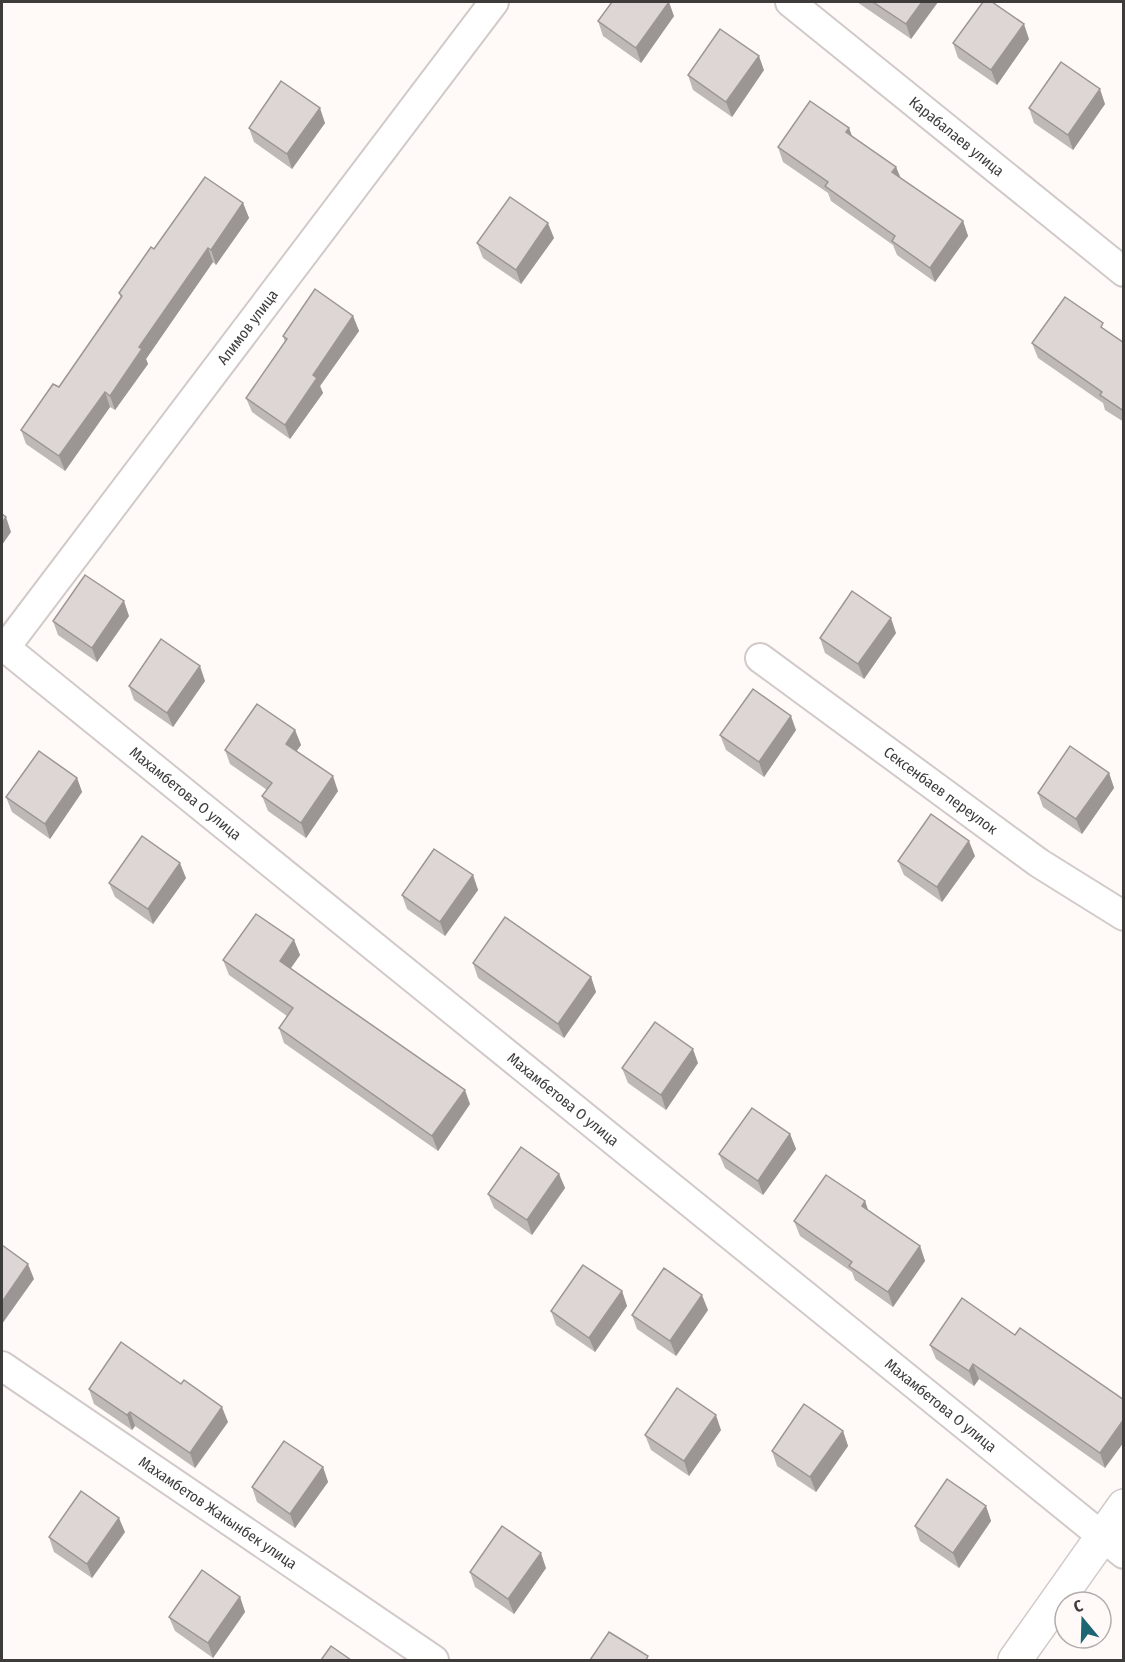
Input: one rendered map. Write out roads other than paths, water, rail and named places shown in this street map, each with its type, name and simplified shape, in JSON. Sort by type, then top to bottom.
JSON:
[{"type":"street","name":"Алимов улица","points":[[3,648],[494,2]]},
{"type":"street","name":"Карабалаев улица","points":[[790,2],[1124,272]]},
{"type":"street","name":"Махамбетова О улица","points":[[3,648],[1113,1545]]},
{"type":"street","name":"Сексенбаев переулок","points":[[760,658],[1039,863],[1124,916]]},
{"type":"street","name":"Махамбетов Жакынбек улица","points":[[2,1366],[434,1660]]},
{"type":"street","points":[[1015,1660],[1113,1545],[1124,1506]]}]
